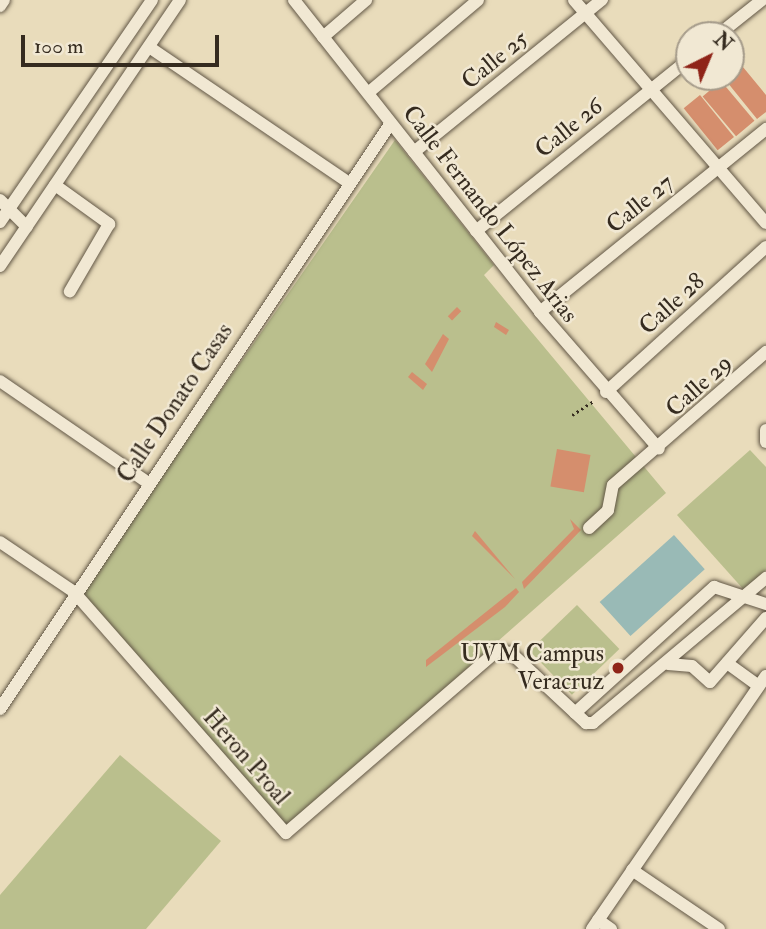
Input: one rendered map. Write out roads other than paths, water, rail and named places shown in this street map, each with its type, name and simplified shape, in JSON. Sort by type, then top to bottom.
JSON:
[{"type":"street","points":[[0,6],[4,0]]},
{"type":"street","points":[[0,222],[4,205],[152,0]]},
{"type":"street","points":[[0,265],[180,0]]},
{"type":"street","name":"Calle Fernando López Arias","points":[[294,0],[540,312],[606,392],[659,449]]},
{"type":"street","points":[[323,37],[366,0]]},
{"type":"street","points":[[368,93],[478,0]]},
{"type":"street","points":[[574,0],[766,223]]},
{"type":"street","name":"Calle 25","points":[[414,152],[602,0]]},
{"type":"street","points":[[736,21],[762,0]]},
{"type":"street","points":[[149,47],[349,183]]},
{"type":"street","name":"Calle 26","points":[[476,231],[675,70]]},
{"type":"street","name":"Calle Donato Casas","points":[[0,709],[147,482],[391,123]]},
{"type":"street","name":"Calle 27","points":[[540,312],[766,130]]},
{"type":"street","points":[[55,185],[108,224],[70,291]]},
{"type":"street","points":[[4,205],[27,227]]},
{"type":"street","name":"Calle 28","points":[[606,392],[766,247]]},
{"type":"street","name":"Calle 29","points":[[589,528],[608,510],[614,485],[659,449],[766,352]]},
{"type":"street","points":[[0,381],[147,482]]},
{"type":"street","points":[[766,430],[766,442]]},
{"type":"street","points":[[0,542],[74,592]]},
{"type":"street","points":[[766,578],[748,594],[668,664],[600,719],[586,723],[575,713],[714,587],[748,594],[766,604]]},
{"type":"street","name":"Heron Proal","points":[[74,592],[286,833],[497,651],[512,653],[575,713]]},
{"type":"street","points":[[668,664],[692,666],[710,682],[766,618]]},
{"type":"street","points":[[611,929],[595,925],[763,681],[727,663]]},
{"type":"street","points":[[632,870],[719,929]]},
{"type":"water","points":[[674,535],[705,569],[630,636],[600,602]]},
{"type":"place","name":"UVM Campus Veracruz","points":[[618,668]]}]
